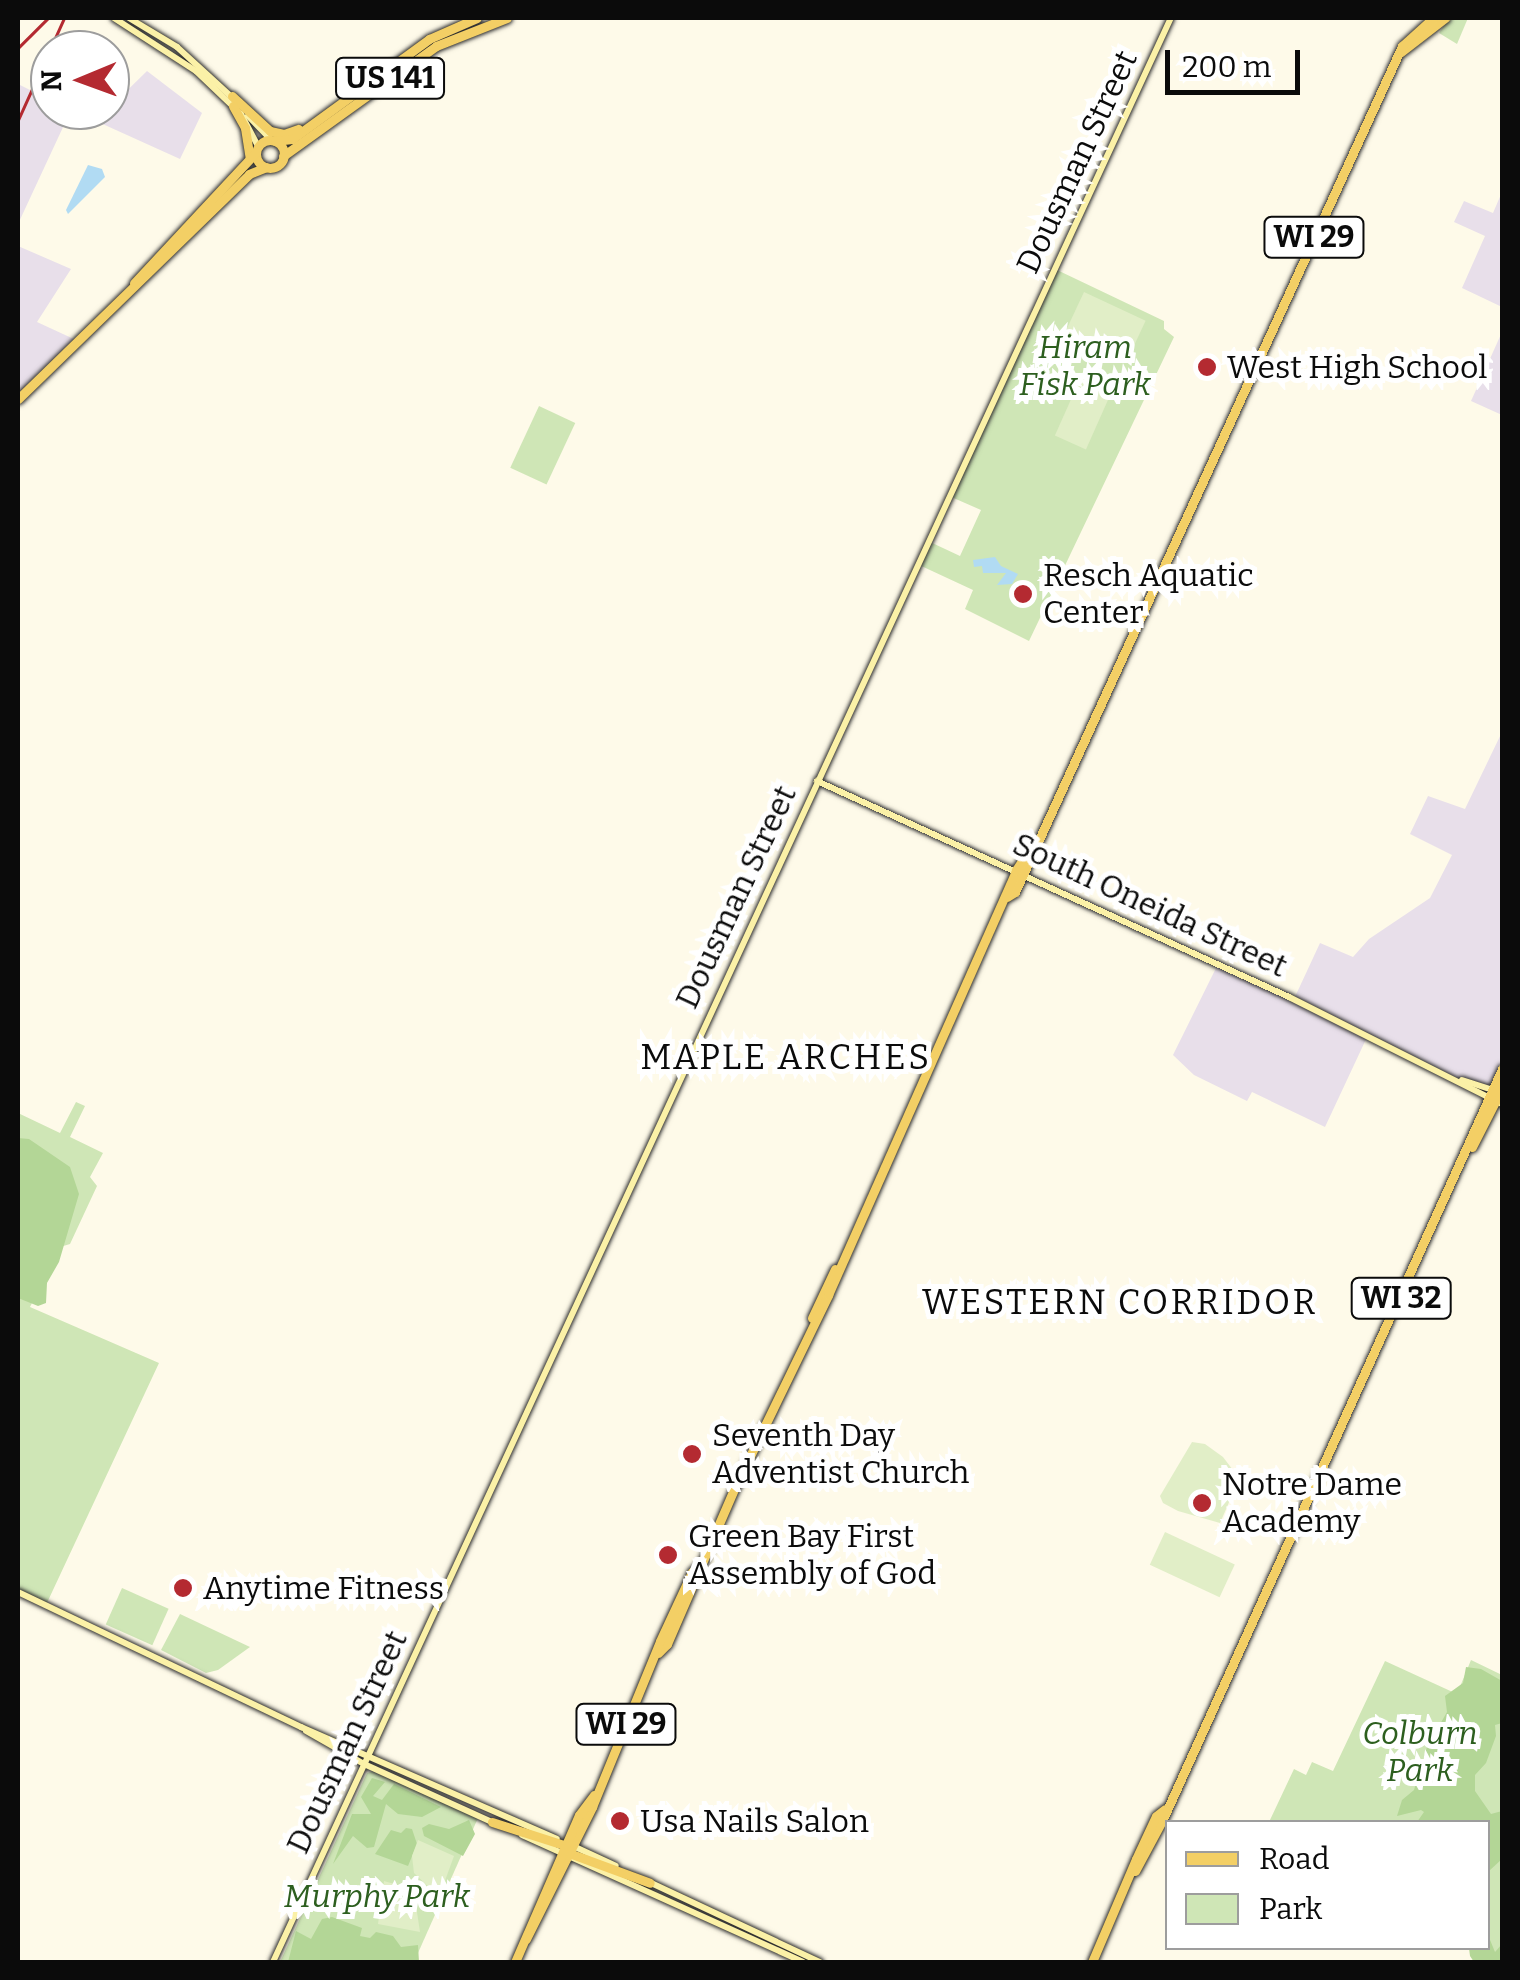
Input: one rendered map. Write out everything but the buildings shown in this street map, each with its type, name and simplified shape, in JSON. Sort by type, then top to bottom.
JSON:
[{"type":"main road","name":"US 141","points":[[273,140],[292,139],[429,39],[476,18]]},
{"type":"main road","name":"US 141","points":[[284,156],[438,45],[507,18]]},
{"type":"main road","name":"WI 29","points":[[515,1962],[584,1804],[594,1795],[658,1653],[674,1630],[700,1564],[1007,896],[1401,52],[1433,18]]},
{"type":"main road","name":"WI 29","points":[[1422,32],[1445,18]]},
{"type":"main road","points":[[232,101],[275,133],[286,134],[310,123]]},
{"type":"main road","points":[[232,101],[266,167]]},
{"type":"main road","points":[[18,400],[249,174],[277,166],[284,156],[273,140],[255,152],[136,276],[134,284]]},
{"type":"main road","name":"WI 32","points":[[1092,1962],[1156,1816],[1165,1809],[1467,1154],[1498,1096],[1502,1069]]},
{"type":"main road","points":[[492,1822],[650,1883]]},
{"type":"street","points":[[114,18],[179,57],[232,101]]},
{"type":"street","points":[[129,18],[177,48],[273,140]]},
{"type":"street","name":"Dousman Street","points":[[273,1962],[1171,18]]},
{"type":"street","name":"South Oneida Street","points":[[817,781],[1498,1096]]},
{"type":"street","points":[[18,1592],[803,1962]]},
{"type":"street","points":[[301,1727],[364,1764],[492,1822]]},
{"type":"street","points":[[650,1883],[820,1962]]},
{"type":"shaded area","points":[[147,71],[202,113],[180,159],[116,130],[130,130],[130,88]]},
{"type":"shaded area","points":[[18,84],[30,90],[30,130],[62,130],[18,224]]},
{"type":"shaded area","points":[[1502,192],[1502,307],[1462,288],[1485,236],[1454,222],[1464,201],[1493,213]]},
{"type":"shaded area","points":[[18,246],[71,269],[37,322],[76,340],[18,396]]},
{"type":"shaded area","points":[[1502,332],[1502,415],[1471,401]]},
{"type":"shaded area","points":[[1502,732],[1502,1060],[1489,1086],[1460,1079],[1368,1035],[1325,1127],[1252,1092],[1247,1101],[1194,1075],[1173,1055],[1218,964],[1294,999],[1320,943],[1353,957],[1369,939],[1430,898],[1452,855],[1410,834],[1428,796],[1465,809]]},
{"type":"green space","points":[[1449,18],[1468,18],[1457,44],[1439,33]]},
{"type":"green space","name":"Hiram Fisk Park","points":[[1055,269],[1164,321],[1164,329],[1174,337],[1029,641],[965,609],[973,590],[917,564],[928,541],[960,556],[981,510],[949,496]]},
{"type":"green space","points":[[1084,292],[1146,321],[1128,359],[1066,330]]},
{"type":"green space","points":[[1085,368],[1116,382],[1086,449],[1055,436]]},
{"type":"green space","points":[[539,406],[575,423],[547,485],[510,468]]},
{"type":"green space","points":[[76,1102],[85,1106],[70,1137],[103,1153],[90,1177],[97,1186],[70,1244],[60,1247],[30,1307],[159,1363],[46,1605],[18,1592],[18,1113],[60,1133]]},
{"type":"green space","points":[[18,1138],[29,1139],[70,1167],[79,1194],[59,1262],[47,1283],[46,1303],[38,1306],[18,1298]]},
{"type":"green space","points":[[1192,1442],[1205,1444],[1223,1457],[1236,1474],[1237,1484],[1220,1523],[1178,1511],[1163,1503],[1160,1496]]},
{"type":"green space","points":[[1165,1532],[1235,1565],[1220,1597],[1150,1565]]},
{"type":"green space","points":[[122,1588],[169,1609],[152,1645],[106,1625]]},
{"type":"green space","points":[[180,1614],[250,1647],[218,1670],[206,1673],[161,1650]]},
{"type":"green space","name":"Colburn Park","points":[[1471,1660],[1502,1675],[1502,1961],[1490,1950],[1490,1820],[1270,1820],[1294,1769],[1306,1775],[1312,1762],[1333,1771],[1385,1661],[1457,1694]]},
{"type":"green space","points":[[1466,1667],[1481,1669],[1502,1681],[1502,1723],[1495,1725],[1496,1736],[1486,1763],[1475,1775],[1475,1791],[1491,1814],[1502,1811],[1502,1859],[1490,1870],[1490,1820],[1418,1820],[1424,1812],[1421,1810],[1397,1816],[1402,1800],[1414,1790],[1427,1747],[1447,1712],[1445,1696],[1463,1683]]},
{"type":"green space","name":"Murphy Park","points":[[373,1771],[478,1818],[414,1962],[280,1962],[367,1773]]},
{"type":"green space","points":[[372,1778],[385,1782],[373,1796],[382,1800],[394,1784],[441,1807],[422,1817],[398,1814],[386,1804],[374,1847],[367,1848],[353,1836],[333,1864],[352,1814],[371,1814],[361,1797]]},
{"type":"green space","points":[[469,1820],[475,1834],[463,1856],[424,1836],[422,1828],[429,1824],[449,1829]]},
{"type":"green space","points":[[412,1829],[417,1844],[408,1866],[375,1854],[391,1830],[401,1833]]},
{"type":"green space","points":[[418,1840],[454,1856],[439,1897],[414,1873],[412,1856]]},
{"type":"green space","points":[[384,1881],[401,1886],[415,1899],[420,1932],[378,1924]]},
{"type":"green space","points":[[332,1917],[362,1928],[360,1936],[370,1938],[376,1932],[393,1936],[401,1947],[418,1945],[419,1962],[288,1962],[296,1931],[311,1939],[322,1919]]},
{"type":"green space","points":[[1490,1940],[1495,1952],[1502,1944],[1502,1962],[1474,1962],[1469,1950],[1490,1950]]},
{"type":"water","points":[[88,165],[102,169],[105,177],[68,214],[66,210]]},
{"type":"water","points":[[995,557],[1001,566],[1018,574],[1012,584],[997,585],[1006,573],[983,573],[982,566],[974,567],[973,560]]},
{"type":"railway","points":[[18,48],[48,18]]},
{"type":"railway","points":[[18,120],[64,18]]},
{"type":"place","name":"West High School","points":[[1207,367]]},
{"type":"place","name":"Resch Aquatic Center","points":[[1023,594]]},
{"type":"place","name":"Seventh Day Adventist Church","points":[[692,1454]]},
{"type":"place","name":"Notre Dame Academy","points":[[1202,1503]]},
{"type":"place","name":"Green Bay First Assembly of God","points":[[668,1555]]},
{"type":"place","name":"Anytime Fitness","points":[[183,1588]]},
{"type":"place","name":"Usa Nails Salon","points":[[620,1821]]},
{"type":"district","name":"MAPLE ARCHES","points":[[786,1057]]},
{"type":"district","name":"WESTERN CORRIDOR","points":[[1120,1302]]}]
